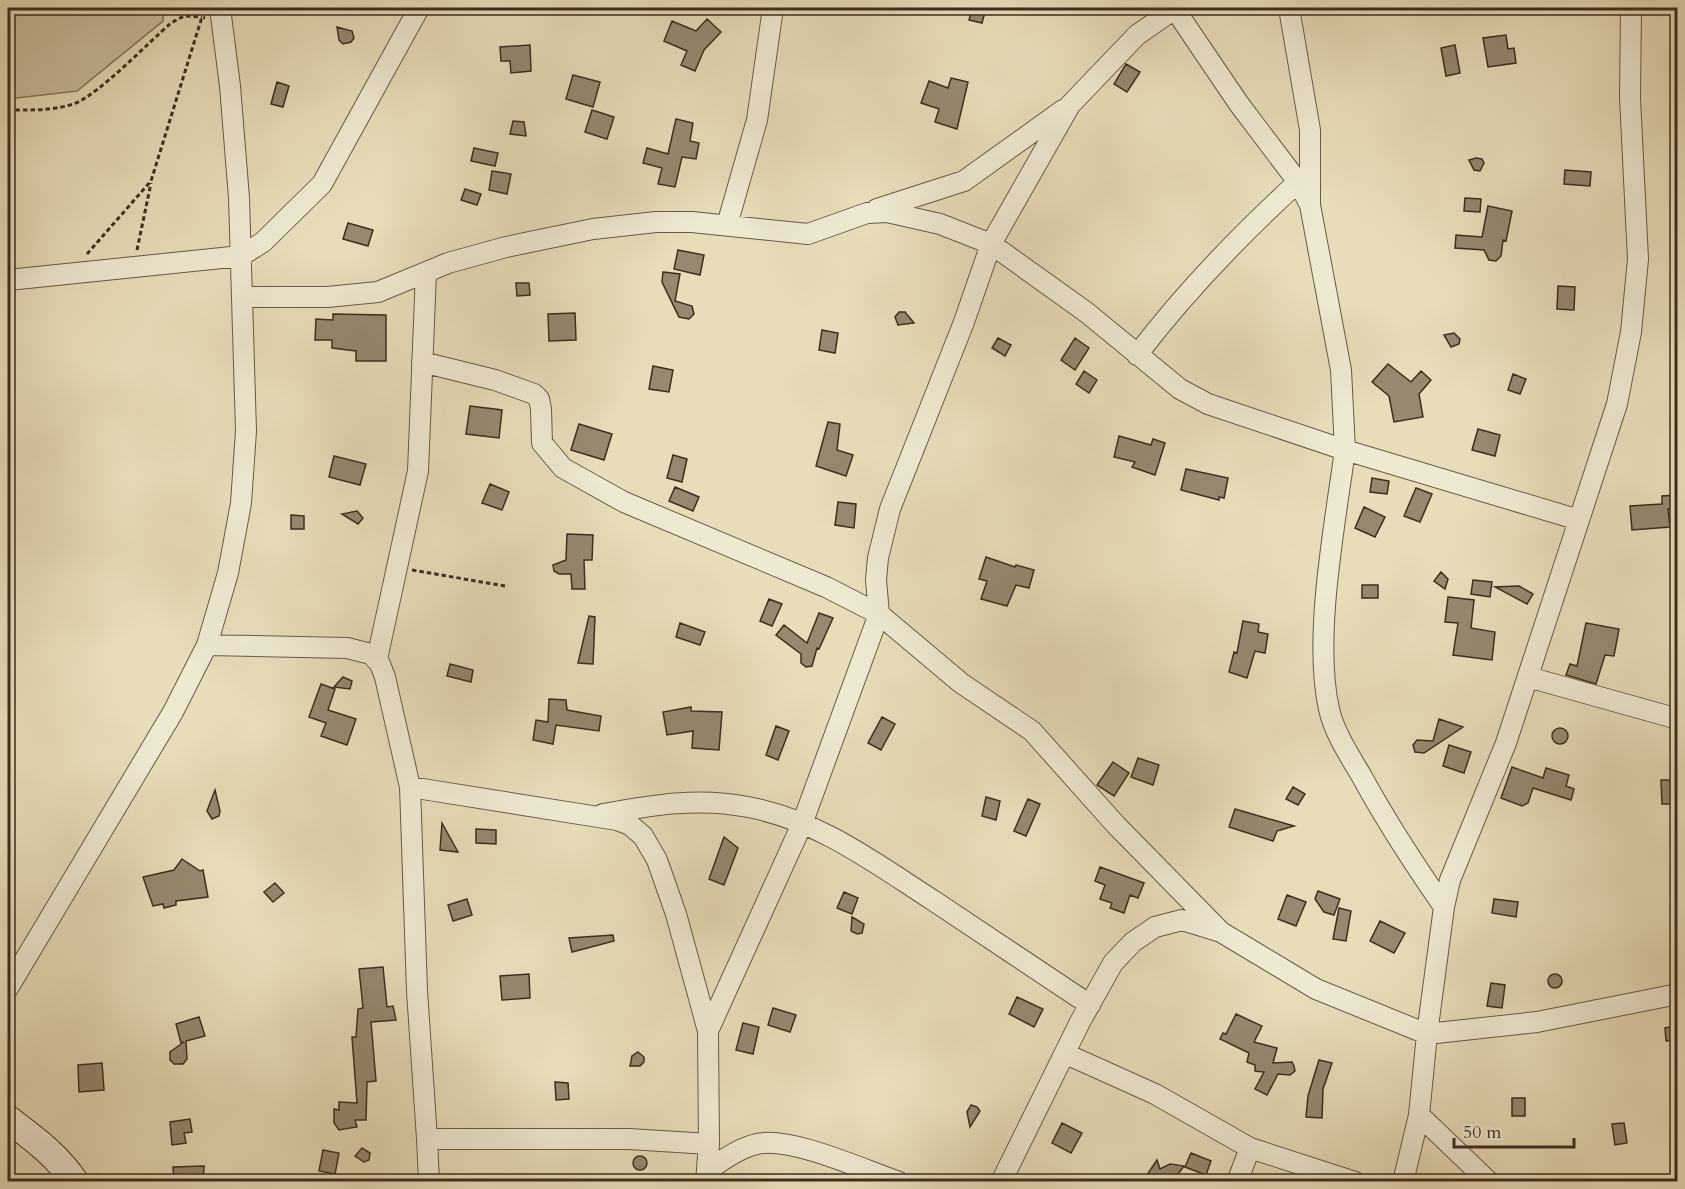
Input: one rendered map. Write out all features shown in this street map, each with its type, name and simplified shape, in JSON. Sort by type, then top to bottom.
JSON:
[{"type":"street","points":[[8,280],[241,256],[271,235],[321,184],[419,8]]},
{"type":"street","points":[[727,225],[757,120],[773,8]]},
{"type":"street","points":[[243,297],[353,296],[393,288],[426,273],[485,252],[593,229],[656,222],[727,225],[808,234],[964,181],[1070,105],[1130,42],[1175,8],[1239,104],[1298,182],[1310,206]]},
{"type":"street","points":[[1289,8],[1310,130],[1310,206],[1341,370],[1345,450],[1326,627],[1324,667],[1330,712],[1349,754],[1395,836],[1444,907]]},
{"type":"street","points":[[1403,1182],[1419,1114],[1444,907],[1461,849],[1500,760],[1617,404],[1634,301],[1638,259],[1630,98],[1630,8]]},
{"type":"street","points":[[8,988],[149,755],[207,645],[234,543],[244,475],[246,431],[243,297],[230,86],[220,16]]},
{"type":"street","points":[[708,1031],[802,824],[879,614],[878,558],[890,509],[964,321],[991,244],[1070,105]]},
{"type":"street","points":[[1137,355],[1185,293],[1298,182]]},
{"type":"street","points":[[867,213],[887,212],[940,224],[991,244],[1086,312],[1180,390],[1195,398],[1345,450],[1579,520]]},
{"type":"street","points":[[377,659],[418,471],[426,273]]},
{"type":"street","points":[[422,362],[495,380],[534,394],[539,399],[541,409],[542,443],[553,459],[577,477],[624,502],[826,587],[879,614],[961,683],[1032,731],[1116,825],[1221,932]]},
{"type":"street","points":[[207,645],[362,649],[377,659],[386,677],[410,787],[417,991],[429,1182]]},
{"type":"street","points":[[1528,677],[1677,719]]},
{"type":"street","points":[[410,787],[592,816],[630,825],[643,836],[657,860],[708,1031],[707,1176]]},
{"type":"street","points":[[592,816],[662,803],[696,801],[748,807],[802,824],[838,839],[1090,1005]]},
{"type":"street","points":[[1001,1182],[1113,963],[1133,942],[1155,927],[1182,920],[1221,932],[1316,989],[1427,1034],[1538,1022],[1677,994]]},
{"type":"street","points":[[1066,1054],[1155,1095],[1250,1148],[1355,1182]]},
{"type":"street","points":[[1419,1114],[1489,1182]]},
{"type":"street","points":[[8,1121],[40,1143],[64,1164],[75,1182]]},
{"type":"street","points":[[427,1139],[629,1139],[709,1144]]},
{"type":"street","points":[[707,1176],[740,1150],[768,1142],[811,1151],[899,1182]]},
{"type":"street","points":[[1237,1182],[1250,1148]]},
{"type":"path","points":[[8,110],[48,109],[76,103],[92,93],[171,23],[184,16],[220,16]]},
{"type":"path","points":[[132,267],[152,181],[202,17]]},
{"type":"path","points":[[70,274],[152,181]]},
{"type":"path","points":[[402,544],[406,569],[505,586]]},
{"type":"shaded area","points":[[8,8],[164,8],[163,21],[77,91],[8,99]]},
{"type":"building","points":[[972,8],[986,8],[982,23],[969,20]]},
{"type":"building","points":[[707,19],[721,32],[704,50],[695,71],[681,65],[687,51],[664,41],[672,21],[696,31]]},
{"type":"building","points":[[337,27],[352,31],[354,38],[351,42],[343,44],[339,40]]},
{"type":"building","points":[[1506,35],[1508,49],[1514,48],[1516,63],[1488,67],[1483,38]]},
{"type":"building","points":[[530,45],[531,71],[511,73],[510,61],[501,61],[500,47]]},
{"type":"building","points":[[1455,45],[1460,73],[1446,76],[1441,48]]},
{"type":"building","points":[[1126,64],[1140,72],[1127,92],[1114,84]]},
{"type":"building","points":[[573,75],[600,82],[593,107],[566,99]]},
{"type":"building","points":[[951,78],[968,82],[957,129],[935,122],[939,109],[921,103],[929,81],[948,88]]},
{"type":"building","points":[[277,82],[289,86],[283,107],[271,104]]},
{"type":"building","points":[[592,110],[614,117],[607,139],[585,132]]},
{"type":"building","points":[[676,119],[693,123],[690,141],[699,143],[696,159],[682,157],[675,187],[658,184],[662,168],[643,163],[647,148],[668,154]]},
{"type":"building","points":[[513,121],[524,122],[526,136],[510,134]]},
{"type":"building","points":[[474,148],[498,153],[495,166],[471,161]]},
{"type":"building","points":[[1482,159],[1484,163],[1480,171],[1474,170],[1469,160]]},
{"type":"building","points":[[1565,170],[1591,172],[1590,186],[1564,184]]},
{"type":"building","points":[[492,171],[511,174],[507,194],[489,190]]},
{"type":"building","points":[[465,189],[481,194],[477,205],[461,200]]},
{"type":"building","points":[[1465,198],[1481,199],[1480,212],[1464,211]]},
{"type":"building","points":[[1488,206],[1512,211],[1506,241],[1503,240],[1501,256],[1496,261],[1489,260],[1484,250],[1455,248],[1456,235],[1482,237]]},
{"type":"building","points":[[348,223],[373,230],[368,246],[343,239]]},
{"type":"building","points":[[678,250],[704,255],[700,275],[674,269]]},
{"type":"building","points":[[663,272],[680,274],[675,301],[692,306],[694,314],[689,319],[679,317],[662,282]]},
{"type":"building","points":[[516,283],[529,283],[530,295],[517,296]]},
{"type":"building","points":[[1558,286],[1575,287],[1574,310],[1557,309]]},
{"type":"building","points":[[899,312],[905,312],[914,323],[898,325],[895,317]]},
{"type":"building","points":[[575,313],[576,340],[549,341],[548,314]]},
{"type":"building","points":[[333,314],[386,315],[386,361],[356,361],[356,351],[332,348],[332,340],[315,340],[316,319],[333,320]]},
{"type":"building","points":[[822,330],[838,333],[835,353],[819,350]]},
{"type":"building","points":[[1454,333],[1460,339],[1459,344],[1451,347],[1444,335]]},
{"type":"building","points":[[998,338],[1011,345],[1005,356],[992,348]]},
{"type":"building","points":[[1075,338],[1089,348],[1075,370],[1061,360]]},
{"type":"building","points":[[1388,364],[1411,382],[1421,371],[1431,380],[1419,394],[1423,417],[1394,422],[1389,396],[1372,382]]},
{"type":"building","points":[[653,366],[673,370],[669,392],[649,389]]},
{"type":"building","points":[[1084,371],[1097,380],[1089,393],[1076,384]]},
{"type":"building","points":[[1513,374],[1526,379],[1520,394],[1508,390]]},
{"type":"building","points":[[470,406],[502,410],[499,438],[466,434]]},
{"type":"building","points":[[828,422],[840,424],[837,450],[853,455],[846,476],[816,466]]},
{"type":"building","points":[[579,424],[612,434],[604,460],[571,450]]},
{"type":"building","points":[[1478,429],[1500,435],[1495,456],[1472,450]]},
{"type":"building","points":[[1119,436],[1151,445],[1153,439],[1165,443],[1155,475],[1132,467],[1135,462],[1114,457]]},
{"type":"building","points":[[673,455],[687,459],[682,482],[667,478]]},
{"type":"building","points":[[334,456],[366,464],[360,485],[329,477]]},
{"type":"building","points":[[1186,469],[1228,478],[1224,498],[1219,497],[1219,500],[1181,490]]},
{"type":"building","points":[[1372,478],[1389,481],[1387,494],[1370,492]]},
{"type":"building","points":[[490,484],[509,492],[502,510],[482,503]]},
{"type":"building","points":[[675,487],[699,497],[693,511],[669,501]]},
{"type":"building","points":[[1416,488],[1432,494],[1420,522],[1404,516]]},
{"type":"building","points":[[1677,495],[1677,508],[1668,509],[1670,527],[1632,530],[1630,506],[1662,504],[1662,496]]},
{"type":"building","points":[[838,502],[856,504],[854,528],[835,525]]},
{"type":"building","points":[[1364,507],[1385,517],[1375,537],[1355,528]]},
{"type":"building","points":[[357,511],[363,518],[358,524],[342,514]]},
{"type":"building","points":[[291,515],[304,516],[304,529],[291,529]]},
{"type":"building","points":[[567,534],[593,535],[592,560],[584,560],[585,589],[572,589],[571,574],[559,574],[554,571],[553,565],[566,560]]},
{"type":"building","points":[[986,557],[1015,567],[1016,565],[1034,570],[1029,588],[1016,585],[1007,606],[981,599],[987,581],[979,579]]},
{"type":"building","points":[[1441,572],[1448,579],[1445,589],[1434,581]]},
{"type":"building","points":[[1473,580],[1492,582],[1490,597],[1471,594]]},
{"type":"building","points":[[1362,585],[1378,585],[1378,598],[1362,598]]},
{"type":"building","points":[[1519,586],[1533,594],[1527,604],[1495,587]]},
{"type":"building","points":[[1448,597],[1474,600],[1471,628],[1495,632],[1492,660],[1453,655],[1458,623],[1445,622]]},
{"type":"building","points":[[769,599],[782,604],[772,626],[760,621]]},
{"type":"building","points":[[819,613],[833,618],[819,649],[817,648],[812,666],[806,667],[801,663],[801,654],[776,635],[784,625],[807,643]]},
{"type":"building","points":[[589,616],[595,617],[593,664],[578,663]]},
{"type":"building","points":[[1243,621],[1259,624],[1258,632],[1268,634],[1265,653],[1255,651],[1247,678],[1229,672],[1234,652],[1237,653]]},
{"type":"building","points":[[680,623],[705,632],[700,645],[676,637]]},
{"type":"building","points":[[1586,623],[1619,629],[1614,656],[1605,655],[1596,684],[1566,675],[1570,664],[1577,666]]},
{"type":"building","points":[[450,664],[473,670],[471,682],[447,676]]},
{"type":"building","points":[[343,677],[352,681],[350,689],[334,687]]},
{"type":"building","points":[[321,684],[335,689],[328,710],[356,719],[347,745],[321,736],[326,723],[309,717]]},
{"type":"building","points":[[549,699],[566,700],[567,710],[601,716],[599,731],[556,725],[553,744],[533,740],[536,720],[548,722]]},
{"type":"building","points":[[691,707],[691,711],[722,712],[719,750],[692,748],[693,731],[667,735],[663,712]]},
{"type":"building","points":[[882,717],[895,724],[881,750],[868,743]]},
{"type":"building","points":[[1439,719],[1463,727],[1424,753],[1415,752],[1413,745],[1417,740],[1433,741]]},
{"type":"building","points":[[776,726],[789,731],[778,760],[766,755]]},
{"type":"building","points":[[1557,728],[1563,728],[1568,736],[1566,742],[1557,744],[1552,739],[1552,733]]},
{"type":"building","points":[[1449,745],[1471,752],[1464,773],[1443,766]]},
{"type":"building","points":[[1138,758],[1159,765],[1153,785],[1131,777]]},
{"type":"building","points":[[1113,762],[1129,773],[1114,796],[1097,785]]},
{"type":"building","points":[[1512,767],[1543,778],[1546,768],[1569,775],[1566,786],[1574,789],[1571,800],[1533,788],[1528,803],[1522,806],[1501,798]]},
{"type":"building","points":[[1661,780],[1677,780],[1677,804],[1662,804]]},
{"type":"building","points":[[1293,787],[1305,794],[1298,805],[1286,799]]},
{"type":"building","points":[[215,790],[220,811],[219,816],[212,819],[207,811]]},
{"type":"building","points":[[986,797],[1000,801],[996,820],[982,816]]},
{"type":"building","points":[[1028,799],[1040,804],[1026,836],[1014,831]]},
{"type":"building","points":[[1235,809],[1294,826],[1277,831],[1273,841],[1229,827]]},
{"type":"building","points":[[442,823],[458,852],[440,850]]},
{"type":"building","points":[[476,829],[496,830],[496,844],[476,843]]},
{"type":"building","points":[[724,837],[738,848],[724,885],[709,879]]},
{"type":"building","points":[[182,859],[200,871],[203,870],[208,897],[176,901],[176,905],[164,908],[163,904],[153,906],[143,877],[174,870]]},
{"type":"building","points":[[1100,867],[1144,883],[1138,898],[1130,895],[1124,913],[1110,908],[1112,903],[1100,899],[1105,885],[1095,881]]},
{"type":"building","points":[[275,883],[284,893],[273,902],[264,892]]},
{"type":"building","points":[[1318,891],[1340,899],[1334,915],[1324,912],[1315,899]]},
{"type":"building","points":[[844,892],[858,898],[852,914],[837,908]]},
{"type":"building","points":[[1287,895],[1306,902],[1296,926],[1278,919]]},
{"type":"building","points":[[467,899],[472,915],[453,921],[448,905]]},
{"type":"building","points":[[1494,899],[1518,902],[1516,917],[1492,913]]},
{"type":"building","points":[[1339,908],[1351,911],[1346,941],[1333,939]]},
{"type":"building","points":[[852,917],[864,924],[862,933],[857,934],[851,931]]},
{"type":"building","points":[[1380,921],[1405,933],[1394,953],[1370,941]]},
{"type":"building","points":[[613,935],[614,941],[572,952],[569,938]]},
{"type":"building","points":[[383,967],[387,1007],[393,1006],[396,1020],[371,1022],[376,1081],[367,1082],[366,1120],[355,1120],[357,1127],[339,1130],[334,1123],[334,1109],[339,1110],[339,1102],[357,1103],[352,1037],[356,1037],[358,1009],[363,1008],[359,969]]},
{"type":"building","points":[[529,974],[530,998],[502,1000],[500,976]]},
{"type":"building","points":[[1552,974],[1558,974],[1562,981],[1558,988],[1552,988],[1548,984],[1548,978]]},
{"type":"building","points":[[1491,983],[1505,985],[1502,1008],[1487,1006]]},
{"type":"building","points":[[1017,997],[1043,1009],[1034,1027],[1009,1014]]},
{"type":"building","points":[[773,1008],[796,1015],[790,1032],[768,1025]]},
{"type":"building","points":[[1236,1014],[1262,1026],[1254,1042],[1277,1048],[1273,1063],[1292,1062],[1294,1066],[1295,1071],[1290,1075],[1278,1074],[1267,1095],[1255,1089],[1264,1072],[1255,1071],[1255,1065],[1247,1062],[1249,1053],[1220,1039],[1223,1033],[1226,1034]]},
{"type":"building","points":[[199,1017],[205,1036],[186,1041],[187,1059],[183,1064],[174,1064],[170,1060],[170,1052],[184,1042],[181,1043],[176,1024]]},
{"type":"building","points":[[743,1023],[759,1027],[753,1054],[736,1050]]},
{"type":"building","points":[[1677,1026],[1677,1040],[1666,1041],[1665,1028]]},
{"type":"building","points":[[638,1052],[644,1057],[644,1062],[640,1066],[630,1066],[632,1056]]},
{"type":"building","points":[[1319,1060],[1332,1063],[1323,1089],[1322,1118],[1306,1117],[1308,1096]]},
{"type":"building","points":[[102,1063],[104,1090],[79,1092],[78,1065]]},
{"type":"building","points":[[555,1082],[568,1083],[569,1099],[556,1100]]},
{"type":"building","points":[[1512,1098],[1525,1098],[1525,1116],[1512,1116]]},
{"type":"building","points":[[971,1105],[980,1111],[970,1127],[967,1112]]},
{"type":"building","points":[[190,1119],[192,1132],[184,1133],[186,1143],[172,1145],[170,1122]]},
{"type":"building","points":[[1062,1123],[1082,1133],[1071,1153],[1052,1143]]},
{"type":"building","points":[[1624,1123],[1627,1143],[1615,1145],[1612,1124]]},
{"type":"building","points":[[362,1148],[370,1153],[369,1160],[364,1162],[355,1156]]},
{"type":"building","points":[[323,1150],[339,1153],[335,1174],[319,1171]]},
{"type":"building","points":[[1191,1153],[1211,1161],[1206,1175],[1185,1167]]},
{"type":"building","points":[[637,1156],[643,1156],[647,1163],[643,1170],[637,1170],[633,1166],[633,1160]]},
{"type":"building","points":[[1157,1160],[1160,1169],[1170,1164],[1184,1166],[1172,1182],[1133,1182],[1147,1175]]},
{"type":"building","points":[[204,1166],[203,1180],[174,1182],[173,1167]]}]
